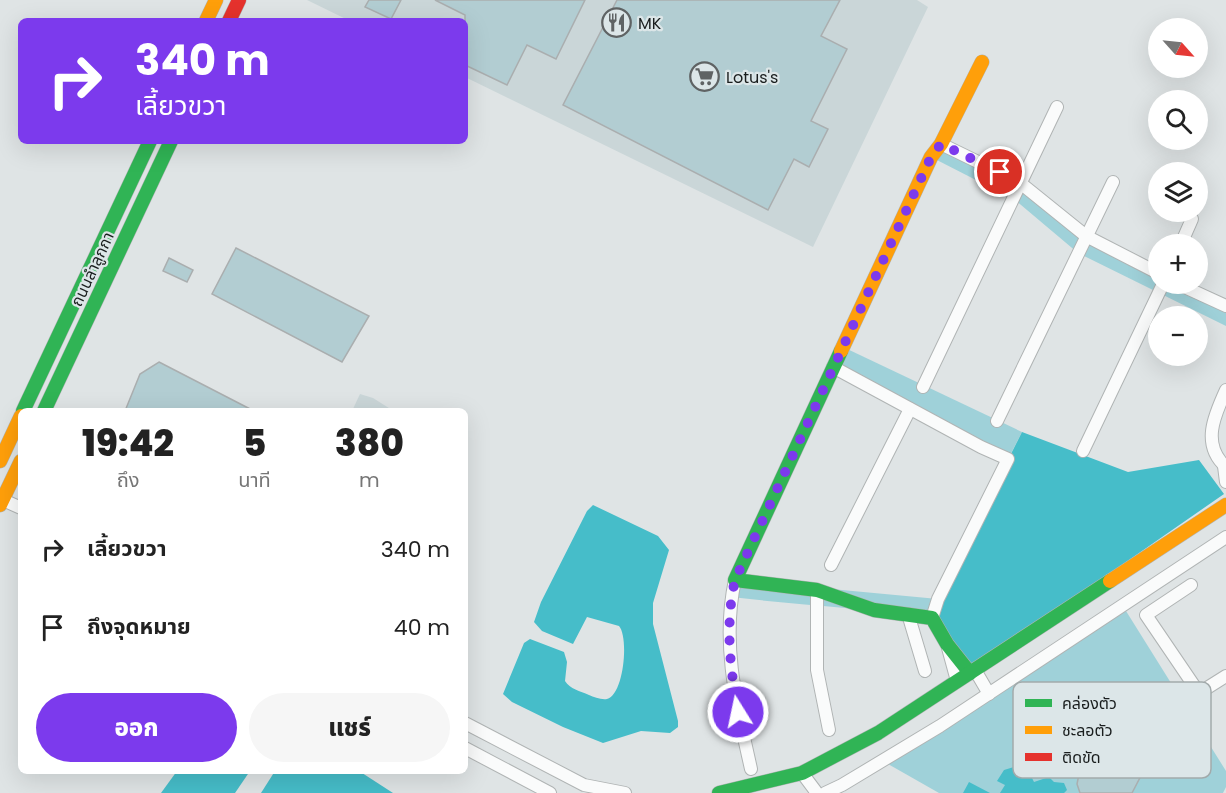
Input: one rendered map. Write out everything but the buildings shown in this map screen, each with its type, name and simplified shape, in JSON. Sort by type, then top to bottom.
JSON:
[{"type":"street","points":[[207,18],[216,0]]},
{"type":"street","points":[[230,18],[239,0]]},
{"type":"street","points":[[751,769],[729,660],[731,597],[735,580],[931,157],[941,144],[982,62]]},
{"type":"street","points":[[923,387],[1015,200],[1019,182],[1057,107]]},
{"type":"street","name":"ถนนลำลูกกา","points":[[25,408],[149,144]]},
{"type":"street","name":"ถนนลำลูกกา","points":[[45,408],[170,144]]},
{"type":"street","points":[[941,144],[1019,182],[1086,236],[1148,268]]},
{"type":"street","points":[[997,421],[1113,182]]},
{"type":"street","points":[[1083,451],[1158,294]]},
{"type":"street","points":[[1200,294],[1226,306]]},
{"type":"street","points":[[833,367],[1008,459],[938,599],[933,618],[947,644],[957,681]]},
{"type":"street","points":[[1226,390],[1214,416],[1210,434],[1213,448],[1225,466],[1226,482]]},
{"type":"street","points":[[831,565],[910,409]]},
{"type":"street","points":[[0,461],[18,422]]},
{"type":"street","points":[[18,473],[1,503],[18,507]]},
{"type":"street","points":[[719,793],[802,774],[879,732],[1226,504]]},
{"type":"street","points":[[825,793],[842,785],[989,694],[1226,537]]},
{"type":"street","points":[[735,580],[817,590],[837,599],[874,610],[933,618]]},
{"type":"street","points":[[1191,585],[1146,615],[1192,682]]},
{"type":"street","points":[[817,590],[817,670],[829,730]]},
{"type":"street","points":[[908,614],[924,671]]},
{"type":"street","points":[[947,644],[989,694]]},
{"type":"street","points":[[1211,685],[1226,676]]},
{"type":"street","points":[[468,725],[584,785],[625,793]]},
{"type":"street","points":[[468,750],[550,793]]},
{"type":"street","points":[[802,774],[816,793]]},
{"type":"shaded area","points":[[307,0],[917,0],[928,7],[813,247],[468,78],[468,18],[344,18]]},
{"type":"shaded area","points":[[941,144],[1019,182],[1086,236],[1148,268],[1148,288],[1078,253],[1015,200],[931,157]]},
{"type":"shaded area","points":[[1161,294],[1200,294],[1226,306],[1226,326],[1208,317],[1208,306],[1185,306]]},
{"type":"shaded area","points":[[843,347],[1022,432],[1008,459],[833,367]]},
{"type":"shaded area","points":[[360,394],[373,398],[389,408],[353,408]]},
{"type":"shaded area","points":[[735,580],[938,599],[932,618],[731,597]]},
{"type":"shaded area","points":[[1126,611],[1170,682],[1016,682]]},
{"type":"shaded area","points":[[1013,684],[1013,778],[1211,778],[1211,747],[1226,771],[1226,787],[1223,793],[939,793],[888,764]]},
{"type":"water","points":[[1022,432],[1128,472],[1199,460],[1224,494],[969,671],[937,620],[938,599]]},
{"type":"water","points":[[593,505],[658,536],[669,550],[653,603],[653,624],[678,721],[678,727],[670,733],[641,731],[603,743],[563,727],[512,702],[503,694],[524,643],[530,639],[564,652],[567,662],[565,681],[572,688],[607,699],[613,695],[617,687],[621,677],[624,653],[624,641],[619,626],[587,617],[573,644],[542,631],[534,622],[541,602],[587,511]]},
{"type":"water","points":[[1013,767],[1013,778],[1032,778],[1034,782],[1050,778],[1054,782],[1064,783],[1067,790],[1064,793],[1000,793],[1005,785],[997,781],[1004,770]]},
{"type":"water","points":[[175,774],[248,774],[235,793],[161,793]]},
{"type":"water","points":[[273,774],[364,774],[393,793],[261,793]]},
{"type":"water","points":[[969,782],[990,793],[963,793]]},
{"type":"traffic: fast","points":[[24,408],[149,144]]},
{"type":"traffic: fast","points":[[45,408],[170,144]]},
{"type":"traffic: fast","points":[[841,351],[735,580],[817,590],[874,610],[932,618],[947,644],[970,673]]},
{"type":"traffic: fast","points":[[719,793],[802,773],[878,733],[1110,581]]},
{"type":"traffic: slow","points":[[207,18],[216,0]]},
{"type":"traffic: slow","points":[[841,351],[931,157],[941,144],[982,62]]},
{"type":"traffic: slow","points":[[0,461],[18,422]]},
{"type":"traffic: slow","points":[[0,505],[18,467]]},
{"type":"traffic: slow","points":[[1110,581],[1226,505]]},
{"type":"traffic: jam","points":[[230,18],[239,0]]},
{"type":"place","name":"MK","points":[[617,23]]},
{"type":"place","name":"Lotus's","points":[[705,77]]},
{"type":"route","points":[[738,712],[729,660],[731,597],[735,580],[931,157],[941,144],[1000,172]]}]
